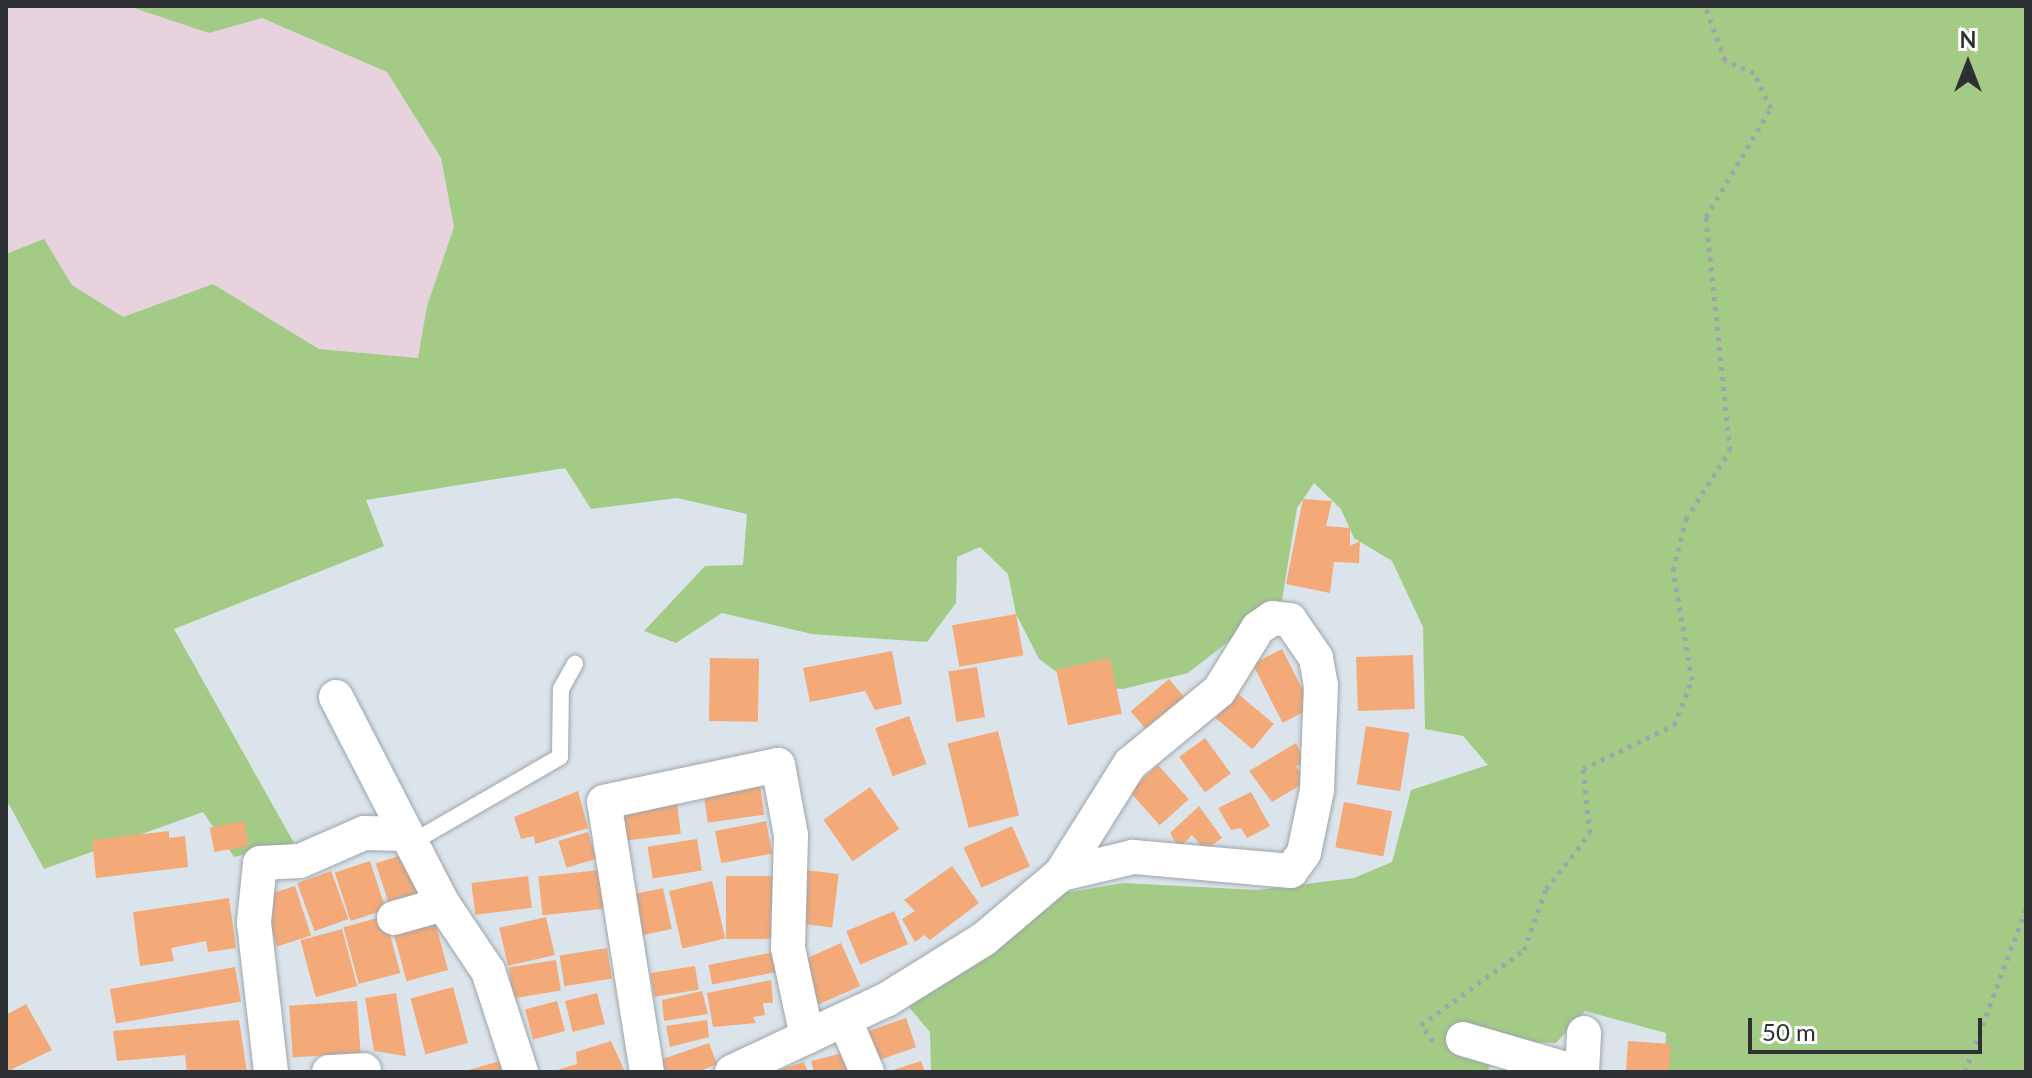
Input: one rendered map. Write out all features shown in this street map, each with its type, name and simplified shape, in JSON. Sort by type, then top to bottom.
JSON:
[{"type":"street","points":[[732,1072],[845,1020],[984,939],[1061,874],[1130,764],[1219,691],[1258,628],[1273,618],[1290,620],[1316,658],[1321,685],[1315,805],[1304,853],[1291,871],[1133,857],[1061,874]]},
{"type":"street","points":[[336,697],[443,904],[488,971],[521,1072]]},
{"type":"street","points":[[647,1072],[604,802],[778,765],[791,835],[788,948],[807,1037]]},
{"type":"street","points":[[271,1072],[254,922],[260,863],[300,861],[364,833],[409,838]]},
{"type":"street","points":[[394,918],[443,904]]},
{"type":"street","points":[[845,1020],[867,1072]]},
{"type":"street","points":[[1463,1039],[1579,1072],[1584,1033]]},
{"type":"street","points":[[329,1072],[364,1070]]},
{"type":"lane","points":[[409,838],[560,757],[561,689],[575,664]]},
{"type":"path","points":[[1463,1039],[1430,1041],[1421,1025],[1524,950],[1546,889],[1590,833],[1583,769],[1674,725],[1692,680],[1673,570],[1686,519],[1730,450],[1706,217],[1771,108],[1754,73],[1725,60],[1705,6]]},
{"type":"path","points":[[1965,1072],[2026,909]]},
{"type":"shaded area","points":[[6,6],[128,6],[209,33],[262,18],[387,72],[441,158],[454,227],[427,306],[419,358],[319,349],[213,284],[123,317],[72,285],[44,240],[6,254]]},
{"type":"green space","points":[[128,6],[2026,6],[2026,1072],[1664,1072],[1666,1033],[1585,1011],[1556,1043],[1503,1041],[1487,1072],[931,1072],[930,1032],[908,1006],[923,980],[1064,893],[1123,883],[1258,890],[1354,878],[1392,862],[1411,790],[1488,765],[1463,736],[1425,729],[1423,627],[1392,561],[1354,538],[1341,509],[1314,483],[1297,508],[1282,600],[1188,673],[1123,689],[1075,685],[1039,659],[1016,614],[1008,574],[980,547],[957,557],[956,603],[927,642],[812,634],[722,613],[676,643],[644,631],[705,566],[743,565],[747,514],[677,498],[591,509],[565,468],[366,500],[384,546],[174,629],[294,843],[234,857],[203,812],[44,869],[6,799],[6,254],[44,239],[72,285],[123,317],[213,284],[319,349],[418,358],[427,306],[454,227],[441,158],[387,72],[262,18],[209,33]]},
{"type":"building","points":[[1303,499],[1332,501],[1326,526],[1350,528],[1350,546],[1360,541],[1359,563],[1334,562],[1330,593],[1286,584]]},
{"type":"building","points":[[1016,614],[1023,655],[959,667],[952,625]]},
{"type":"building","points":[[1282,649],[1312,708],[1283,723],[1253,664]]},
{"type":"building","points":[[892,651],[902,704],[875,710],[865,691],[810,702],[803,668]]},
{"type":"building","points":[[1413,655],[1415,709],[1358,711],[1356,657]]},
{"type":"building","points":[[710,658],[759,659],[758,722],[709,721]]},
{"type":"building","points":[[1110,658],[1122,714],[1068,725],[1056,669]]},
{"type":"building","points":[[977,667],[985,717],[956,722],[948,672]]},
{"type":"building","points":[[1169,679],[1186,699],[1147,731],[1131,711]]},
{"type":"building","points":[[1237,693],[1274,724],[1253,749],[1216,718]]},
{"type":"building","points":[[909,716],[926,764],[893,776],[875,728]]},
{"type":"building","points":[[1366,726],[1409,733],[1400,791],[1357,784]]},
{"type":"building","points":[[998,731],[1019,815],[969,828],[948,744]]},
{"type":"building","points":[[1205,738],[1231,774],[1205,792],[1179,757]]},
{"type":"building","points":[[1296,743],[1305,762],[1296,766],[1306,782],[1272,802],[1249,771]]},
{"type":"building","points":[[1158,765],[1189,799],[1160,825],[1129,791]]},
{"type":"building","points":[[760,785],[764,815],[708,823],[704,793]]},
{"type":"building","points":[[870,787],[899,829],[853,861],[823,820]]},
{"type":"building","points":[[578,791],[588,828],[535,844],[534,836],[521,839],[514,817]]},
{"type":"building","points":[[1251,792],[1270,826],[1247,838],[1241,828],[1231,830],[1218,808]]},
{"type":"building","points":[[1344,802],[1392,811],[1383,857],[1335,847]]},
{"type":"building","points":[[677,803],[681,834],[622,841],[618,810]]},
{"type":"building","points":[[1199,806],[1222,838],[1205,850],[1192,835],[1179,848],[1170,833]]},
{"type":"building","points":[[244,821],[249,846],[214,852],[210,828]]},
{"type":"building","points":[[766,821],[772,853],[721,863],[715,831]]},
{"type":"building","points":[[1012,826],[1030,866],[981,888],[964,848]]},
{"type":"building","points":[[169,831],[169,838],[185,836],[188,867],[96,878],[92,840]]},
{"type":"building","points":[[588,832],[596,859],[567,868],[558,841]]},
{"type":"building","points":[[697,839],[702,871],[653,878],[648,847]]},
{"type":"building","points":[[411,852],[427,901],[392,912],[376,863]]},
{"type":"building","points":[[370,861],[386,910],[351,921],[335,872]]},
{"type":"building","points":[[952,866],[979,903],[930,940],[924,935],[915,942],[902,919],[915,911],[904,900]]},
{"type":"building","points":[[600,870],[604,909],[542,915],[538,876]]},
{"type":"building","points":[[806,870],[839,874],[832,928],[799,924]]},
{"type":"building","points":[[331,871],[348,919],[315,931],[297,883]]},
{"type":"building","points":[[528,876],[532,908],[475,915],[471,883]]},
{"type":"building","points":[[726,876],[775,876],[775,939],[726,939]]},
{"type":"building","points":[[712,881],[725,938],[682,948],[669,891]]},
{"type":"building","points":[[295,886],[311,935],[277,947],[261,897]]},
{"type":"building","points":[[663,888],[672,929],[637,936],[629,895]]},
{"type":"building","points":[[229,898],[236,948],[208,952],[206,941],[171,948],[174,961],[140,966],[133,912]]},
{"type":"building","points":[[894,911],[908,944],[860,964],[846,931]]},
{"type":"building","points":[[433,914],[448,970],[406,981],[391,925]]},
{"type":"building","points":[[385,916],[400,973],[359,984],[343,927]]},
{"type":"building","points":[[546,917],[555,955],[508,966],[499,928]]},
{"type":"building","points":[[342,929],[357,986],[316,997],[300,940]]},
{"type":"building","points":[[841,943],[860,986],[819,1004],[800,961]]},
{"type":"building","points":[[607,948],[612,979],[564,986],[560,956]]},
{"type":"building","points":[[780,951],[784,971],[712,985],[708,965]]},
{"type":"building","points":[[556,960],[561,991],[513,998],[509,968]]},
{"type":"building","points":[[695,966],[699,990],[654,997],[651,973]]},
{"type":"building","points":[[235,967],[241,1001],[116,1024],[110,989]]},
{"type":"building","points":[[771,980],[773,1003],[763,1003],[765,1015],[753,1017],[756,1023],[713,1027],[707,993]]},
{"type":"building","points":[[453,987],[468,1043],[426,1054],[410,998]]},
{"type":"building","points":[[702,991],[708,1014],[664,1021],[662,1000]]},
{"type":"building","points":[[396,993],[406,1056],[374,1051],[365,998]]},
{"type":"building","points":[[597,993],[605,1024],[573,1032],[565,1001]]},
{"type":"building","points":[[357,1001],[361,1053],[293,1058],[289,1006]]},
{"type":"building","points":[[557,1001],[565,1031],[533,1039],[525,1010]]},
{"type":"building","points":[[26,1004],[52,1050],[6,1072],[6,1015]]},
{"type":"building","points":[[906,1018],[916,1047],[873,1062],[863,1033]]},
{"type":"building","points":[[239,1020],[247,1072],[187,1072],[185,1055],[117,1061],[113,1031]]},
{"type":"building","points":[[707,1020],[709,1037],[670,1047],[666,1026]]},
{"type":"building","points":[[611,1041],[625,1072],[551,1072],[577,1064],[576,1052]]},
{"type":"building","points":[[1628,1041],[1671,1044],[1669,1072],[1626,1072]]},
{"type":"building","points":[[709,1043],[717,1064],[698,1072],[662,1072],[657,1061]]},
{"type":"building","points":[[843,1053],[848,1072],[814,1072],[811,1061]]},
{"type":"building","points":[[500,1061],[503,1072],[465,1072],[465,1071]]},
{"type":"building","points":[[921,1061],[925,1072],[890,1072],[890,1071]]},
{"type":"building","points":[[804,1062],[808,1072],[776,1072],[776,1071]]}]
